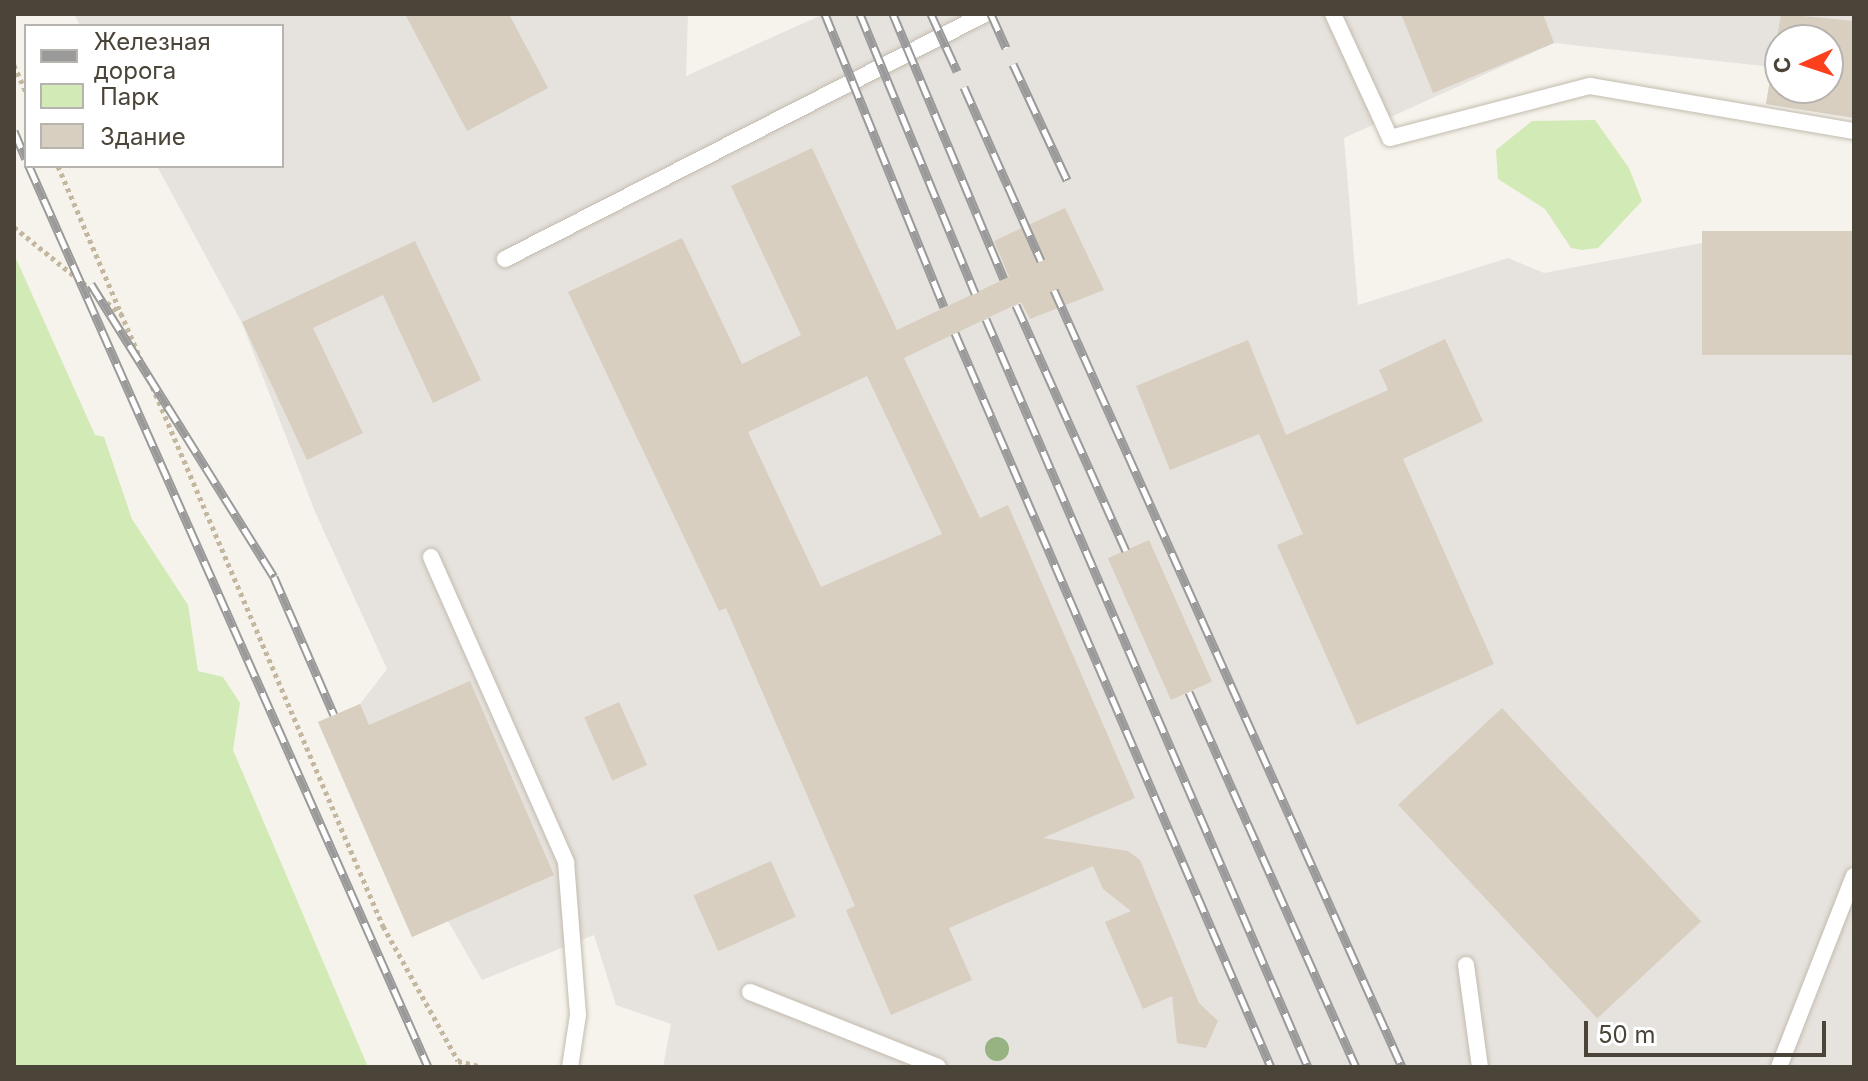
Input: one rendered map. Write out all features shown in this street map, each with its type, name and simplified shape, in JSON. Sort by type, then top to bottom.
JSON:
[{"type":"lane","points":[[505,259],[985,14]]},
{"type":"lane","points":[[1333,14],[1390,138],[1590,86],[1854,131]]},
{"type":"lane","points":[[431,557],[566,862],[578,1015],[570,1067]]},
{"type":"lane","points":[[1779,1067],[1854,876]]},
{"type":"lane","points":[[1466,965],[1480,1067]]},
{"type":"lane","points":[[750,992],[938,1067]]},
{"type":"path","points":[[14,65],[24,88]]},
{"type":"path","points":[[59,168],[383,926],[458,1061],[482,1067]]},
{"type":"path","points":[[14,227],[124,317]]},
{"type":"shaded area","points":[[74,14],[688,14],[686,76],[824,14],[1854,14],[1854,118],[1766,104],[1844,104],[1844,24],[1764,24],[1764,66],[1554,43],[1344,138],[1358,305],[1508,258],[1544,273],[1702,243],[1854,231],[1854,1067],[663,1067],[671,1024],[616,1005],[594,935],[482,980],[448,921],[412,937],[318,722],[360,704],[387,669],[316,514],[242,323],[158,168],[284,168],[284,24],[79,24]]},
{"type":"green space","points":[[1595,120],[1629,168],[1642,201],[1598,248],[1582,250],[1571,248],[1545,209],[1498,179],[1496,150],[1532,121]]},
{"type":"green space","points":[[14,254],[95,435],[104,437],[132,519],[188,605],[198,671],[223,677],[240,703],[233,750],[368,1067],[14,1067]]},
{"type":"building","points":[[405,14],[509,14],[548,88],[467,131]]},
{"type":"building","points":[[1401,14],[1543,14],[1554,43],[1433,93]]},
{"type":"building","points":[[1781,14],[1854,21],[1854,118],[1766,104],[1844,104],[1844,24],[1779,24]]},
{"type":"building","points":[[812,148],[897,330],[1009,277],[994,241],[1065,208],[1104,290],[1030,319],[1021,302],[904,358],[980,518],[1008,505],[1135,798],[1043,838],[1128,851],[1140,860],[1199,1003],[1218,1021],[1206,1048],[1177,1043],[1172,996],[1143,1009],[1105,922],[1131,911],[1103,889],[1093,866],[949,928],[972,980],[891,1015],[846,910],[855,906],[726,608],[719,611],[568,292],[682,238],[742,364],[801,335],[731,186]],"holes":[[[867,376],[942,534],[821,587],[748,432]]]},
{"type":"building","points":[[1702,231],[1854,231],[1854,355],[1702,355]]},
{"type":"building","points":[[415,241],[481,380],[433,403],[383,295],[313,328],[363,433],[307,460],[242,322]]},
{"type":"building","points":[[1445,339],[1483,421],[1403,459],[1494,664],[1357,725],[1277,545],[1303,534],[1259,434],[1170,470],[1136,386],[1248,340],[1286,435],[1388,390],[1379,370]]},
{"type":"building","points":[[1149,540],[1212,682],[1171,700],[1108,558]]},
{"type":"building","points":[[470,681],[554,875],[412,937],[318,722],[360,704],[369,725]]},
{"type":"building","points":[[619,702],[647,765],[612,780],[584,717]]},
{"type":"building","points":[[1502,708],[1701,922],[1597,1018],[1398,805]]},
{"type":"building","points":[[771,861],[796,917],[718,951],[693,896]]},
{"type":"railway","points":[[825,14],[944,307]]},
{"type":"railway","points":[[860,14],[975,293]]},
{"type":"railway","points":[[893,14],[1004,279]]},
{"type":"railway","points":[[931,14],[957,71]]},
{"type":"railway","points":[[991,14],[1006,48]]},
{"type":"railway","points":[[1013,64],[1067,180]]},
{"type":"railway","points":[[964,87],[1041,261]]},
{"type":"railway","points":[[14,131],[24,154]]},
{"type":"railway","points":[[30,168],[428,1067]]},
{"type":"railway","points":[[91,284],[274,577],[334,715]]},
{"type":"railway","points":[[1054,290],[1402,1067]]},
{"type":"railway","points":[[1016,305],[1126,551]]},
{"type":"railway","points":[[986,319],[1308,1067]]},
{"type":"railway","points":[[955,333],[1271,1067]]},
{"type":"railway","points":[[1189,692],[1356,1067]]}]
